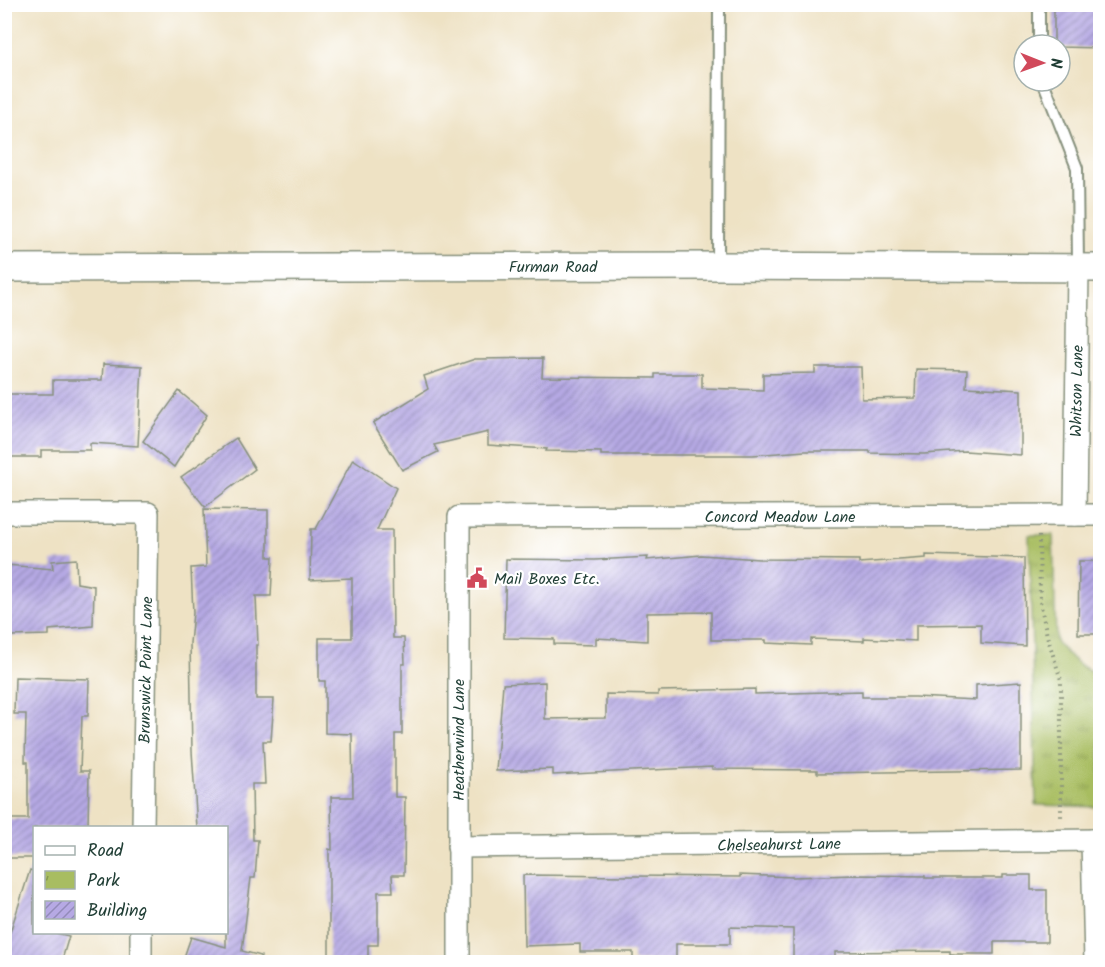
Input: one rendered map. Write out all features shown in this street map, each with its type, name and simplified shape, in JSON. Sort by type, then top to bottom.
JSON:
[{"type":"street","name":"Furman Road","points":[[4,268],[718,266],[1089,268]]},
{"type":"street","name":"Whitson Lane","points":[[1075,514],[1089,268]]},
{"type":"street","name":"Brunswick Point Lane","points":[[4,513],[148,513],[143,826]]},
{"type":"street","name":"Concord Meadow Lane","points":[[459,517],[1101,514]]},
{"type":"street","name":"Heatherwind Lane","points":[[459,517],[459,963]]},
{"type":"street","name":"Chelseahurst Lane","points":[[458,847],[1096,840]]},
{"type":"street","points":[[1095,963],[1096,840]]},
{"type":"street","points":[[141,934],[141,963]]},
{"type":"lane","points":[[718,266],[719,4]]},
{"type":"lane","points":[[1039,4],[1040,33]]},
{"type":"lane","points":[[1048,93],[1077,168],[1089,268]]},
{"type":"path","points":[[1040,515],[1040,601],[1047,636],[1061,680],[1060,841]]},
{"type":"green space","points":[[1029,535],[1053,535],[1056,642],[1082,666],[1100,673],[1100,807],[1036,805]]},
{"type":"building","points":[[1054,4],[1101,4],[1101,48],[1072,47],[1072,33],[1054,33]]},
{"type":"building","points":[[543,358],[542,377],[655,378],[655,374],[702,374],[702,388],[763,390],[763,374],[815,373],[815,367],[861,367],[862,399],[915,398],[916,369],[967,370],[966,387],[1021,390],[1021,455],[965,451],[924,454],[805,451],[753,455],[601,455],[601,452],[546,451],[547,449],[488,445],[488,432],[434,445],[438,452],[402,470],[373,423],[428,389],[424,376],[475,359]]},
{"type":"building","points":[[103,364],[142,366],[138,446],[90,443],[90,450],[41,450],[41,457],[5,457],[5,394],[53,394],[53,380],[102,380]]},
{"type":"building","points":[[179,391],[207,415],[174,467],[143,441]]},
{"type":"building","points":[[236,438],[255,469],[205,507],[181,477]]},
{"type":"building","points":[[353,459],[396,488],[377,530],[392,530],[393,638],[404,638],[402,734],[395,734],[395,797],[405,797],[404,875],[392,875],[393,892],[378,892],[378,945],[368,945],[368,963],[329,963],[331,797],[353,797],[352,734],[325,733],[325,681],[319,681],[319,638],[352,638],[352,578],[310,580],[311,529],[316,529]]},
{"type":"building","points":[[204,509],[268,510],[268,557],[273,557],[271,596],[256,596],[258,645],[256,645],[256,699],[274,699],[271,741],[263,741],[265,784],[252,784],[253,840],[258,840],[255,878],[251,878],[242,951],[261,956],[260,963],[182,963],[191,937],[226,947],[226,934],[228,934],[228,826],[197,826],[192,751],[191,568],[206,567]]},
{"type":"building","points":[[701,555],[759,559],[859,560],[859,563],[926,558],[926,555],[1024,558],[1025,646],[981,643],[981,624],[916,625],[916,641],[864,638],[864,641],[811,639],[811,645],[766,643],[766,640],[711,640],[711,612],[647,613],[647,641],[596,638],[596,645],[554,644],[554,639],[504,638],[506,559],[595,560],[648,557],[647,560]]},
{"type":"building","points":[[76,559],[77,583],[94,586],[93,626],[49,630],[49,635],[10,636],[6,565],[53,569],[52,561]]},
{"type":"building","points":[[1079,561],[1101,561],[1101,634],[1078,634]]},
{"type":"building","points":[[15,677],[89,679],[88,716],[82,716],[80,771],[89,771],[88,826],[33,826],[33,858],[8,858],[8,819],[28,819],[28,762],[25,762],[26,714],[14,714]]},
{"type":"building","points":[[545,682],[545,719],[606,718],[606,694],[658,695],[658,691],[755,689],[755,694],[862,691],[862,697],[976,700],[976,685],[1021,682],[1021,770],[817,773],[817,770],[712,769],[712,767],[553,775],[553,769],[496,771],[503,684]]},
{"type":"building","points":[[30,870],[33,871],[33,934],[69,936],[61,963],[20,963],[4,958],[4,951]]},
{"type":"building","points":[[523,875],[793,877],[854,875],[1003,878],[1003,875],[1031,875],[1031,890],[1047,890],[1047,942],[994,942],[994,954],[950,954],[950,951],[835,952],[835,963],[793,962],[793,929],[730,927],[730,944],[676,944],[676,961],[633,961],[633,952],[580,952],[580,944],[524,946]]},
{"type":"place","name":"Mail Boxes Etc.","points":[[477,578]]}]
